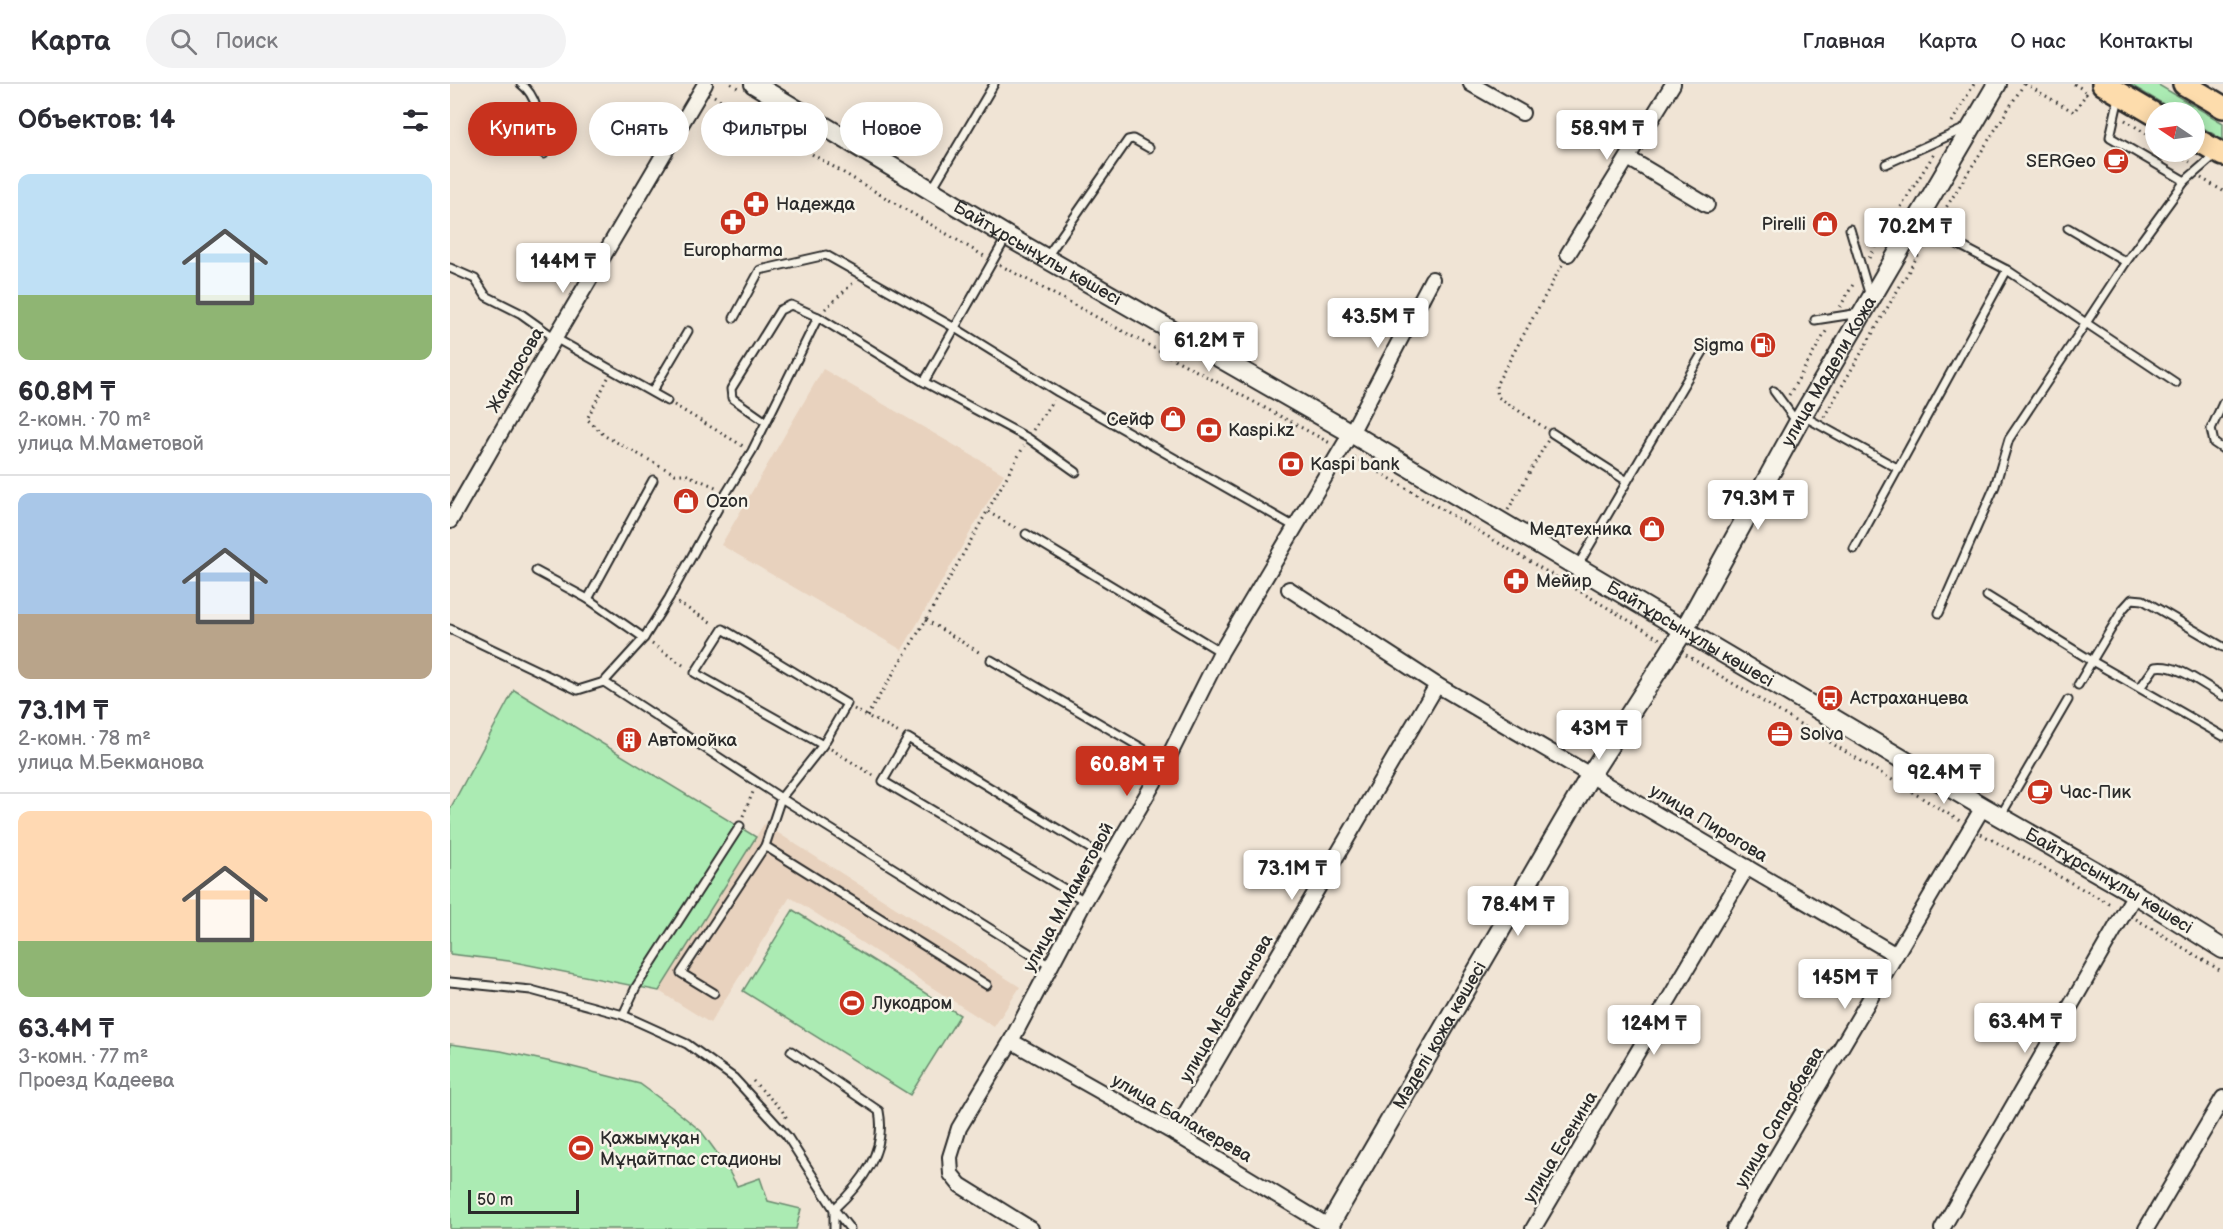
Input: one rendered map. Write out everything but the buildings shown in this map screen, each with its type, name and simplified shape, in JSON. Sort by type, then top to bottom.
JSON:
[{"type":"main road","name":"Байтұрсынұлы көшесі","points":[[754,84],[1007,236],[1351,434],[2000,817],[2135,894],[2223,949]]},
{"type":"main road","name":"улица Мадели Кожа","points":[[1684,630],[1800,419],[1997,84]]},
{"type":"main road","points":[[2184,84],[2223,107]]},
{"type":"main road","points":[[2102,95],[2145,111]]},
{"type":"main road","points":[[2205,144],[2220,153]]},
{"type":"main road","name":"Мәделі қожа көшесі","points":[[1330,1228],[1591,774],[1684,630]]},
{"type":"street","points":[[1471,84],[1522,113]]},
{"type":"street","points":[[1568,254],[1673,84]]},
{"type":"street","name":"Жандосова","points":[[450,521],[704,86]]},
{"type":"street","points":[[1628,158],[1707,205]]},
{"type":"street","name":"улица М.Маметовой","points":[[1030,1229],[960,1185],[951,1174],[950,1157],[959,1128],[1011,1041],[1085,901],[1166,762],[1221,652],[1351,434],[1432,279]]},
{"type":"street","name":"улица Пирогова","points":[[1289,589],[1437,685],[1896,955]]},
{"type":"street","name":"улица М.Бекманова","points":[[1174,1133],[1437,685]]},
{"type":"street","name":"улица Сапарбаева","points":[[1734,1229],[1983,807]]},
{"type":"street","name":"улица Есенина","points":[[1533,1229],[1748,867]]},
{"type":"street","points":[[1942,1229],[2135,894]]},
{"type":"street","name":"улица Балакерева","points":[[1011,1041],[1174,1133],[1330,1228]]},
{"type":"street","points":[[2145,1229],[2223,1098]]},
{"type":"lane","points":[[521,84],[530,90],[535,102]]},
{"type":"lane","points":[[931,191],[994,84]]},
{"type":"lane","points":[[2102,95],[2110,137],[2185,181]]},
{"type":"lane","points":[[1886,164],[1971,126]]},
{"type":"lane","points":[[1046,258],[1128,140],[1133,139],[1149,147]]},
{"type":"lane","points":[[1939,613],[1995,486],[2010,439],[2126,262],[2185,181],[2220,153]]},
{"type":"lane","points":[[1915,222],[2007,270],[2176,383]]},
{"type":"lane","points":[[2068,228],[2126,262]]},
{"type":"lane","points":[[1815,320],[1834,318],[1866,306],[1863,268],[1850,229]]},
{"type":"lane","points":[[924,382],[1007,236]]},
{"type":"lane","points":[[734,318],[760,270],[826,255],[955,328],[1058,392],[1297,528]]},
{"type":"lane","points":[[450,268],[475,279],[486,296],[519,313],[555,338],[668,401]]},
{"type":"lane","points":[[1854,549],[2007,270]]},
{"type":"lane","points":[[766,422],[732,398],[731,389],[780,310],[791,305],[818,317],[924,382],[1028,438],[1076,472]]},
{"type":"lane","points":[[450,629],[578,690],[604,682],[644,638],[669,598],[726,492],[752,451],[818,317]]},
{"type":"lane","points":[[652,392],[688,331]]},
{"type":"lane","points":[[1577,567],[1707,345]]},
{"type":"lane","points":[[1774,392],[1800,419],[1820,425],[1899,469]]},
{"type":"lane","points":[[2223,404],[2211,429],[2214,443],[2223,448]]},
{"type":"lane","points":[[1552,433],[1627,481]]},
{"type":"lane","points":[[588,599],[653,480]]},
{"type":"lane","points":[[1026,534],[1221,652]]},
{"type":"lane","points":[[536,571],[588,599],[644,638]]},
{"type":"lane","points":[[1988,596],[2092,661],[2223,736]]},
{"type":"lane","points":[[2078,685],[2123,609],[2132,598],[2143,600],[2223,647]]},
{"type":"lane","points":[[714,993],[681,973],[765,846],[781,798],[823,745],[847,704],[723,629],[695,673],[823,745]]},
{"type":"lane","points":[[992,660],[1166,762]]},
{"type":"lane","points":[[2140,688],[2155,667],[2165,665],[2177,669],[2223,696]]},
{"type":"lane","points":[[604,682],[781,798],[1050,966]]},
{"type":"lane","points":[[2000,817],[2068,700]]},
{"type":"lane","points":[[1085,901],[883,781],[908,738],[1109,860]]},
{"type":"lane","points":[[623,1016],[636,987],[740,826]]},
{"type":"lane","points":[[765,846],[987,985]]},
{"type":"lane","points":[[450,982],[531,990],[623,1016],[687,1044],[734,1078],[787,1136],[834,1209],[850,1229]]},
{"type":"lane","points":[[791,1051],[879,1111],[882,1127],[871,1164],[860,1184],[834,1209],[834,1229]]},
{"type":"path","points":[[1784,404],[1974,84]]},
{"type":"path","points":[[1820,425],[1932,231],[2024,84],[2074,112],[2102,95]]},
{"type":"path","points":[[2074,84],[2102,95],[2145,131]]},
{"type":"path","points":[[704,86],[994,262],[1342,450],[1658,638]]},
{"type":"path","points":[[2186,162],[2223,191]]},
{"type":"path","points":[[1501,522],[1552,433],[1498,397],[1495,391],[1505,365],[1568,254]]},
{"type":"path","points":[[818,317],[861,275]]},
{"type":"path","points":[[608,378],[587,419],[605,436],[675,474],[685,474],[726,492]]},
{"type":"path","points":[[867,716],[926,620],[1028,438],[1058,392]]},
{"type":"path","points":[[668,401],[752,451]]},
{"type":"path","points":[[988,512],[1026,534]]},
{"type":"path","points":[[669,598],[723,629]]},
{"type":"path","points":[[926,620],[992,660]]},
{"type":"path","points":[[644,638],[695,673]]},
{"type":"path","points":[[1685,655],[1971,828],[2125,912],[2223,972]]},
{"type":"path","points":[[847,704],[908,738]]},
{"type":"path","points":[[823,745],[883,781]]},
{"type":"path","points":[[740,826],[757,782]]},
{"type":"path","points":[[749,1077],[781,1108],[793,1127]]},
{"type":"shaded area","points":[[823,369],[1004,474],[902,650],[721,545]]},
{"type":"shaded area","points":[[764,824],[1020,987],[994,1027],[790,897],[710,1023],[659,991]]},
{"type":"green space","points":[[2129,84],[2157,84],[2187,102],[2160,102]]},
{"type":"green space","points":[[2205,112],[2223,123],[2223,140],[2205,129]]},
{"type":"green space","points":[[514,690],[756,837],[659,991],[509,961],[450,954],[450,809]]},
{"type":"green space","name":"Лукодром","points":[[793,910],[960,1015],[910,1095],[743,991]]},
{"type":"green space","name":"Қажымұқан Мұңайтпас стадионы","points":[[450,1044],[501,1051],[640,1084],[701,1131],[725,1164],[737,1186],[760,1178],[768,1201],[801,1209],[796,1229],[450,1229]]},
{"type":"place","name":"SERGeo","points":[[2116,161]]},
{"type":"place","name":"Надежда","points":[[756,204]]},
{"type":"place","name":"Europharma","points":[[733,222]]},
{"type":"place","name":"Pirelli","points":[[1825,224]]},
{"type":"place","name":"Sigma","points":[[1763,345]]},
{"type":"place","name":"Сейф","points":[[1173,419]]},
{"type":"place","name":"Kaspi.kz","points":[[1209,430]]},
{"type":"place","name":"Kaspi bank","points":[[1291,464]]},
{"type":"place","name":"Ozon","points":[[686,501]]},
{"type":"place","name":"Медтехника","points":[[1652,529]]},
{"type":"place","name":"Мейир","points":[[1516,581]]},
{"type":"place","name":"Астраханцева","points":[[1830,698]]},
{"type":"place","name":"Solva","points":[[1780,734]]},
{"type":"place","name":"Автомойка","points":[[629,740]]},
{"type":"place","name":"Час-Пик","points":[[2040,792]]},
{"type":"place","name":"Лукодром","points":[[852,1003]]},
{"type":"place","name":"Қажымұқан Мұңайтпас стадионы","points":[[581,1148]]}]
